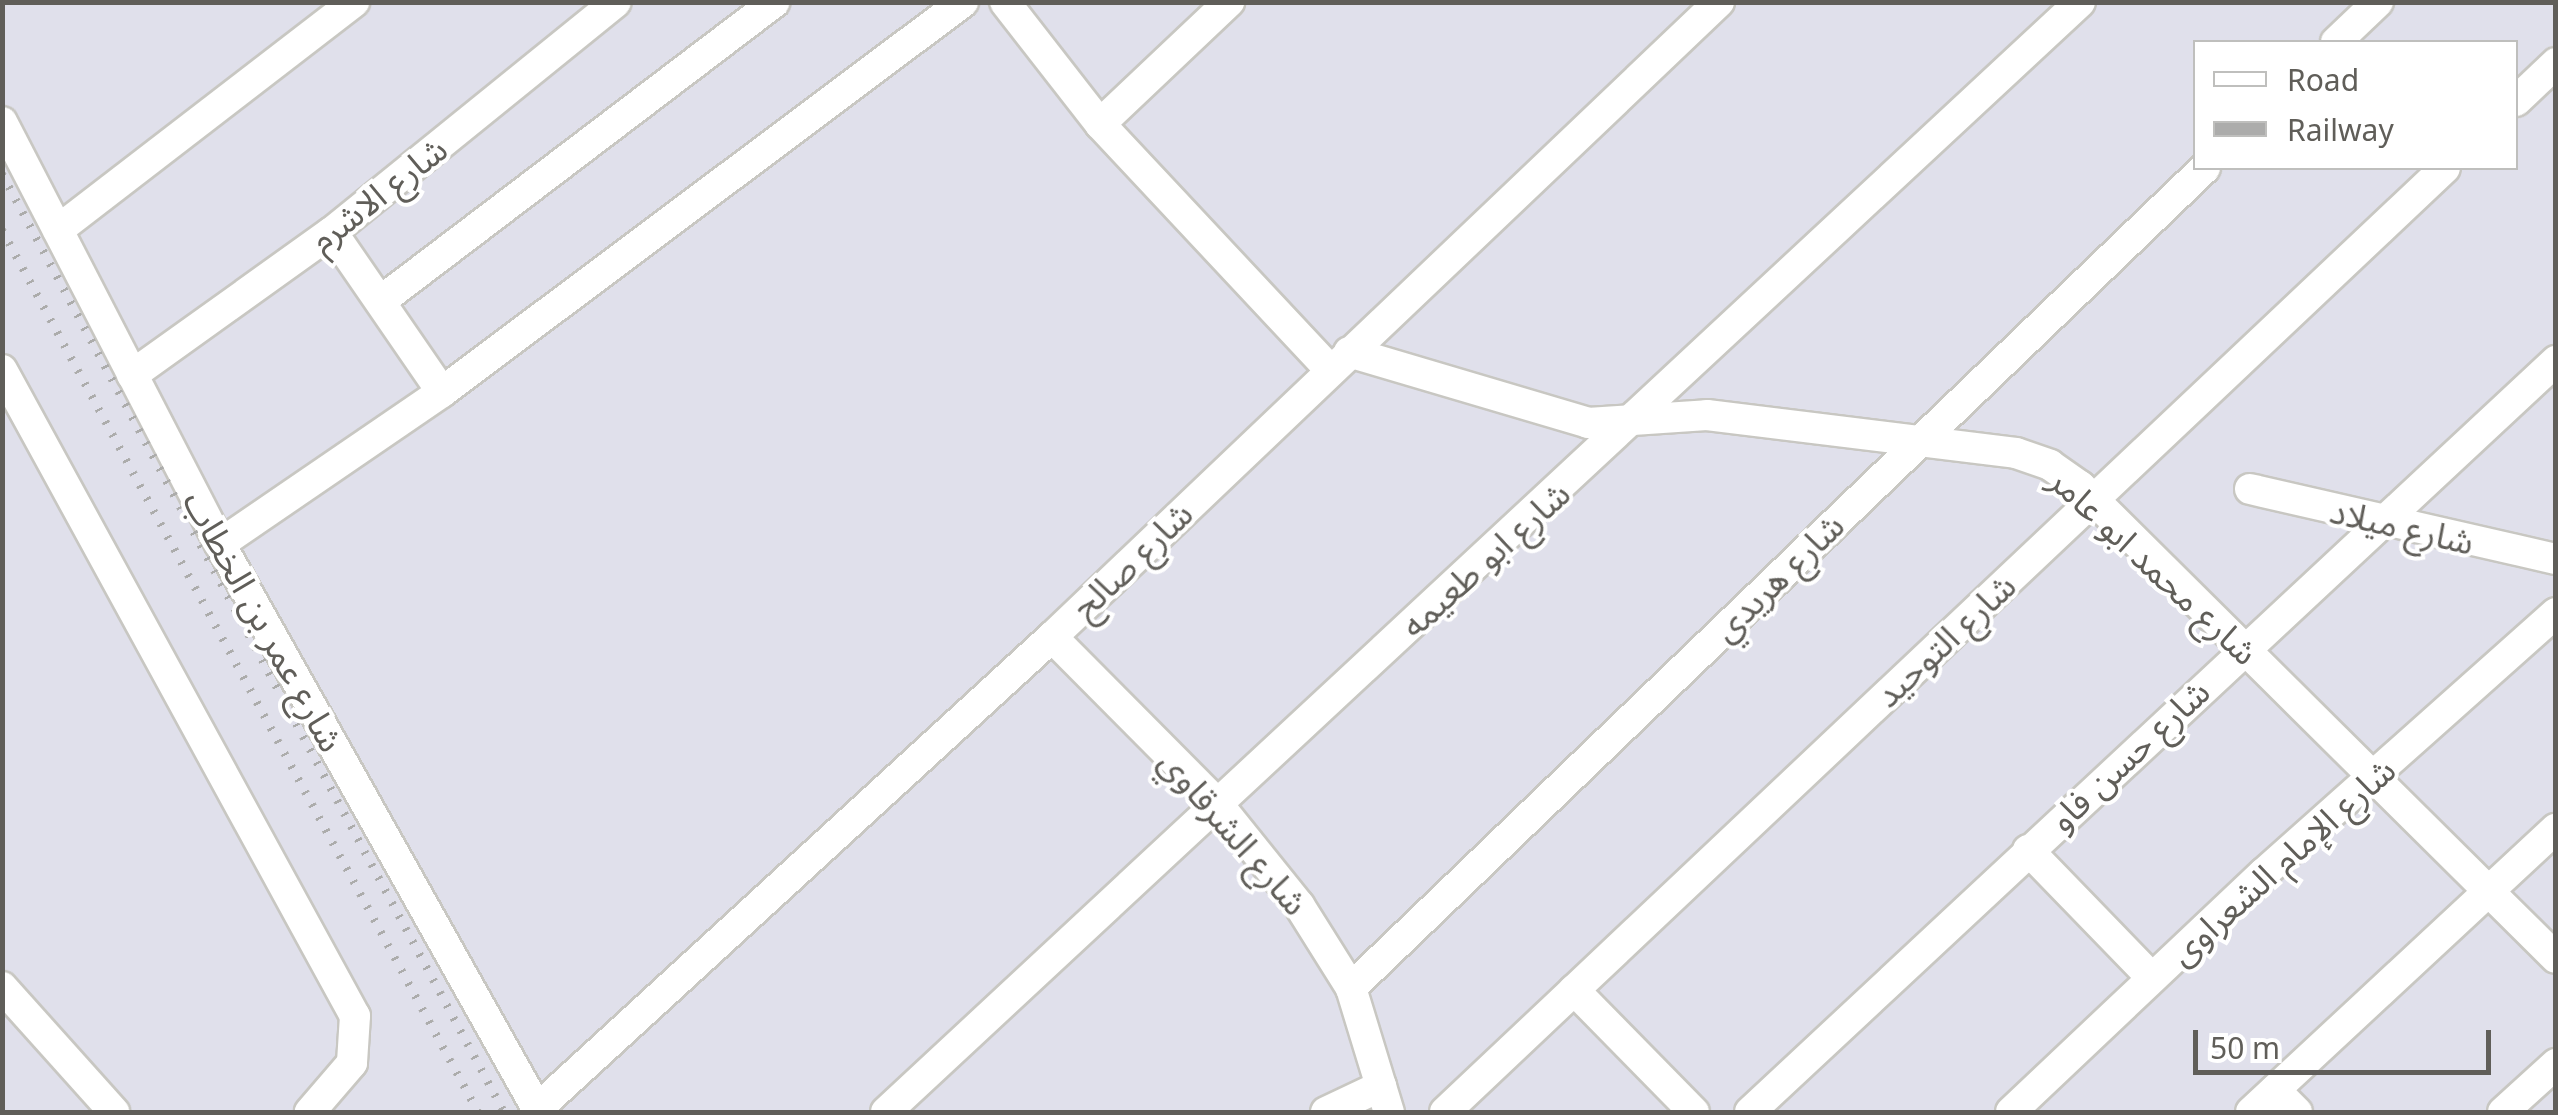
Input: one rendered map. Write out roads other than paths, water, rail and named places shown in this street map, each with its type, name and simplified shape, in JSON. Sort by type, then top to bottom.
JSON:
[{"type":"street","points":[[58,230],[354,2]]},
{"type":"street","name":"شارع الاشرم","points":[[132,375],[332,232],[616,2]]},
{"type":"street","points":[[382,300],[775,2]]},
{"type":"street","points":[[220,544],[442,392],[963,2]]},
{"type":"street","points":[[1005,2],[1100,124],[1340,361]]},
{"type":"street","points":[[1100,124],[1229,2]]},
{"type":"street","name":"شارع صالح","points":[[538,1111],[1052,636],[1719,2]]},
{"type":"street","name":"شارع ابو طعيمه","points":[[886,1112],[1217,803],[1639,420],[2080,2]]},
{"type":"street","points":[[2338,40],[2378,2]]},
{"type":"street","points":[[2518,99],[2556,63]]},
{"type":"street","name":"شارع عمر بن الخطاب","points":[[2,122],[220,544],[538,1111]]},
{"type":"street","name":"شارع هريدي","points":[[1351,988],[2204,170]]},
{"type":"street","name":"شارع التوحيد","points":[[1445,1112],[2443,170]]},
{"type":"street","points":[[332,232],[442,392]]},
{"type":"street","name":"شارع محمد ابو عامر","points":[[1340,361],[1570,420],[1707,415],[2034,458],[2093,500],[2556,958]]},
{"type":"street","name":"شارع حسن فاو","points":[[1750,1112],[2243,648],[2556,361]]},
{"type":"street","points":[[2,370],[355,1016],[352,1063],[310,1112]]},
{"type":"street","name":"شارع ميلاد","points":[[2250,490],[2378,523],[2556,559]]},
{"type":"street","name":"شارع الإمام الشعراوى","points":[[2011,1112],[2152,978],[2556,613]]},
{"type":"street","name":"شارع الشرقاوي","points":[[1052,636],[1217,803],[1280,878],[1351,988],[1385,1099]]},
{"type":"street","points":[[2251,1112],[2556,830]]},
{"type":"street","points":[[2028,850],[2152,978]]},
{"type":"street","points":[[2,986],[114,1112]]},
{"type":"street","points":[[1574,990],[1694,1112]]},
{"type":"street","points":[[2503,1112],[2556,1064]]},
{"type":"street","points":[[2275,1090],[2297,1112]]},
{"type":"street","points":[[1326,1112],[1385,1099]]},
{"type":"railway","points":[[2,174],[504,1112]]},
{"type":"railway","points":[[2,230],[478,1112]]}]
